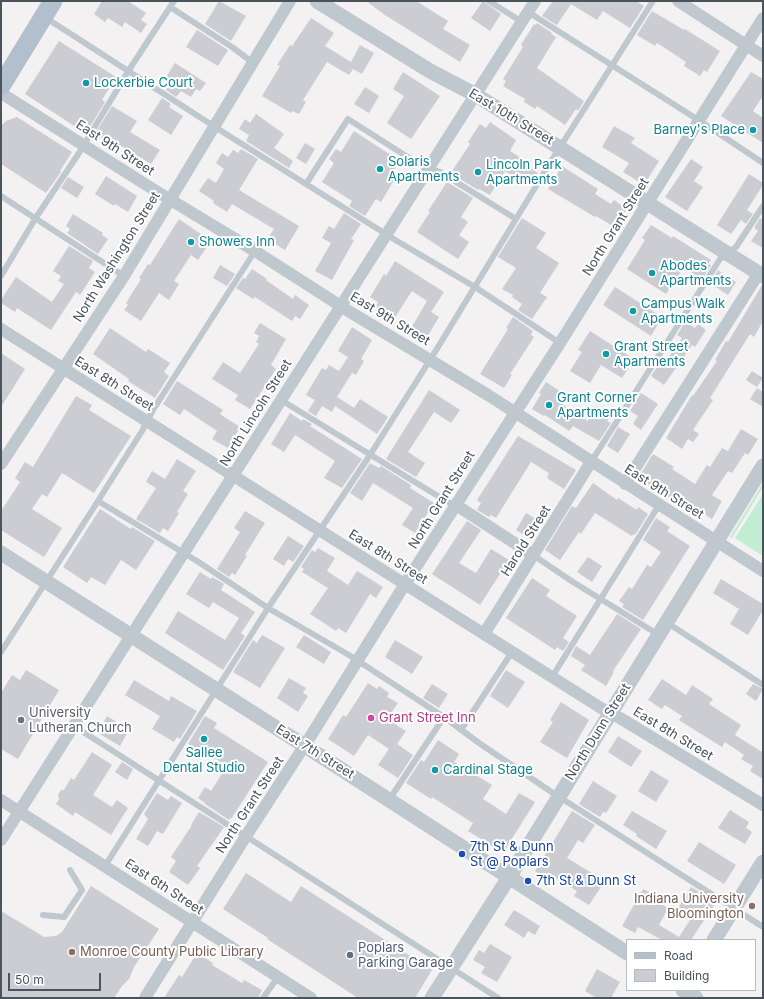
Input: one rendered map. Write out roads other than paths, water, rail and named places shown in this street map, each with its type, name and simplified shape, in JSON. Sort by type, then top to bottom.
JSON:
[{"type":"main road","points":[[1,86],[48,8]]},
{"type":"street","name":"North Washington Street","points":[[1,464],[124,276],[290,1]]},
{"type":"street","name":"East 10th Street","points":[[317,1],[430,71],[476,94],[638,196],[647,204],[761,274]]},
{"type":"street","name":"North Lincoln Street","points":[[1,840],[535,1]]},
{"type":"street","points":[[678,1],[763,56]]},
{"type":"street","name":"North Grant Street","points":[[146,998],[246,836],[305,746],[405,584],[560,342],[763,18]]},
{"type":"street","name":"East 9th Street","points":[[1,93],[341,306],[515,412],[763,571]]},
{"type":"street","points":[[626,484],[761,274]]},
{"type":"street","name":"East 8th Street","points":[[1,329],[601,708],[763,805]]},
{"type":"street","name":"Harold Street","points":[[484,634],[591,462]]},
{"type":"street","name":"North Dunn Street","points":[[432,998],[509,877],[763,466]]},
{"type":"street","points":[[456,505],[533,555]]},
{"type":"street","name":"East 7th Street","points":[[1,553],[626,952]]},
{"type":"street","name":"East 6th Street","points":[[1,800],[311,998]]},
{"type":"street","points":[[715,939],[763,862]]},
{"type":"street","points":[[685,991],[696,998]]},
{"type":"lane","points":[[1,276],[35,219],[84,145],[129,70],[174,1]]},
{"type":"lane","points":[[489,1],[525,17],[612,65],[700,120],[763,163]]},
{"type":"lane","points":[[104,866],[268,608],[430,360],[516,219],[653,1]]},
{"type":"lane","points":[[170,7],[232,47],[252,62]]},
{"type":"lane","points":[[48,8],[129,70],[214,126],[475,287],[560,342]]},
{"type":"lane","points":[[306,184],[348,119],[416,163],[440,172],[516,219]]},
{"type":"lane","points":[[1,196],[124,276]]},
{"type":"lane","points":[[591,462],[720,259],[736,247],[763,206]]},
{"type":"lane","points":[[1,652],[255,251]]},
{"type":"lane","points":[[281,400],[446,501],[456,505]]},
{"type":"lane","points":[[98,501],[268,608],[358,661],[444,717],[479,743],[559,796],[763,927]]},
{"type":"lane","points":[[552,677],[659,505]]},
{"type":"lane","points":[[533,555],[601,599],[663,629],[763,685]]},
{"type":"lane","points":[[461,730],[512,652]]},
{"type":"lane","points":[[389,800],[444,717]]},
{"type":"lane","points":[[74,726],[498,998]]},
{"type":"lane","points":[[43,915],[64,917],[82,890],[70,870]]},
{"type":"lane","points":[[263,998],[278,977]]},
{"type":"place","name":"Lockerbie Court","points":[[86,83]]},
{"type":"place","name":"Barney's Place","points":[[753,130]]},
{"type":"place","name":"Solaris Apartments","points":[[380,169]]},
{"type":"place","name":"Lincoln Park Apartments","points":[[478,172]]},
{"type":"place","name":"Showers Inn","points":[[191,242]]},
{"type":"place","name":"Abodes Apartments","points":[[652,273]]},
{"type":"place","name":"Campus Walk Apartments","points":[[633,311]]},
{"type":"place","name":"Grant Street Apartments","points":[[606,354]]},
{"type":"place","name":"Grant Corner Apartments","points":[[549,405]]},
{"type":"place","name":"Grant Street Inn","points":[[371,718]]},
{"type":"place","name":"University Lutheran Church","points":[[21,720]]},
{"type":"place","name":"Sallee Dental Studio","points":[[204,739]]},
{"type":"place","name":"Cardinal Stage","points":[[435,770]]},
{"type":"place","name":"7th St & Dunn St @ Poplars","points":[[462,854]]},
{"type":"place","name":"7th St & Dunn St","points":[[528,881]]},
{"type":"place","name":"Indiana University Bloomington","points":[[752,906]]},
{"type":"place","name":"Monroe County Public Library","points":[[72,952]]},
{"type":"place","name":"Poplars Parking Garage","points":[[350,955]]}]
